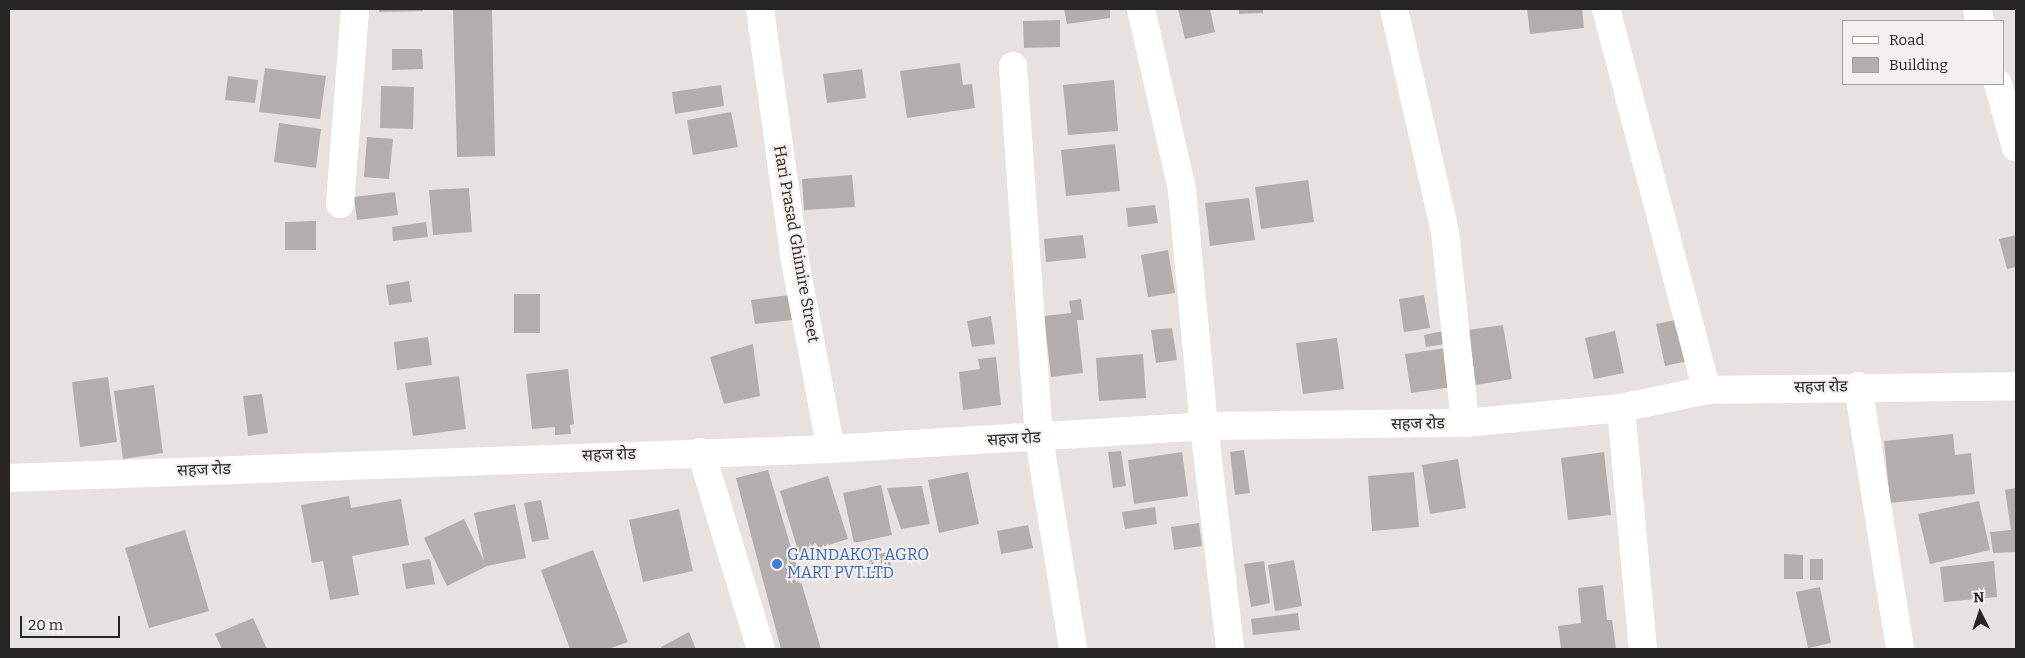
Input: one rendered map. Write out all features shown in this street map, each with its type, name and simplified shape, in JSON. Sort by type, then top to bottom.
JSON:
[{"type":"street","points":[[340,204],[354,9]]},
{"type":"street","name":"Hari Prasad Ghimire Street","points":[[760,9],[794,251],[831,449]]},
{"type":"street","points":[[1141,9],[1182,190],[1204,426],[1230,649]]},
{"type":"street","points":[[1394,9],[1445,232],[1465,423]]},
{"type":"street","points":[[1606,9],[1706,390]]},
{"type":"street","points":[[1013,66],[1039,438],[1073,649]]},
{"type":"street","points":[[1998,85],[2016,148]]},
{"type":"street","points":[[1858,386],[1900,649]]},
{"type":"street","name":"सहज रोड","points":[[9,478],[701,452],[831,449],[1039,438],[1204,426],[1465,423],[1621,408],[1706,390],[1858,386],[2016,386]]},
{"type":"street","points":[[1621,408],[1643,649]]},
{"type":"street","points":[[701,452],[760,649]]},
{"type":"building","points":[[379,9],[423,9],[423,11],[379,12]]},
{"type":"building","points":[[453,9],[492,9],[495,156],[457,157]]},
{"type":"building","points":[[1064,9],[1110,9],[1110,18],[1067,24]]},
{"type":"building","points":[[1178,9],[1210,9],[1215,32],[1185,39]]},
{"type":"building","points":[[1239,9],[1263,9],[1263,13],[1239,14]]},
{"type":"building","points":[[1527,9],[1582,9],[1584,28],[1530,34]]},
{"type":"building","points":[[1060,20],[1060,47],[1024,48],[1023,21]]},
{"type":"building","points":[[392,49],[422,49],[423,69],[392,70]]},
{"type":"building","points":[[960,63],[963,85],[972,84],[975,108],[907,118],[900,71]]},
{"type":"building","points":[[265,68],[326,76],[320,119],[259,112]]},
{"type":"building","points":[[862,69],[866,98],[827,103],[823,74]]},
{"type":"building","points":[[228,76],[258,80],[255,103],[225,100]]},
{"type":"building","points":[[1114,80],[1118,131],[1068,135],[1063,85]]},
{"type":"building","points":[[721,85],[724,106],[675,114],[672,92]]},
{"type":"building","points":[[381,86],[414,87],[413,129],[380,128]]},
{"type":"building","points":[[731,112],[738,147],[693,155],[687,120]]},
{"type":"building","points":[[279,123],[321,129],[316,168],[274,162]]},
{"type":"building","points":[[367,137],[393,139],[389,179],[364,177]]},
{"type":"building","points":[[1115,144],[1120,191],[1066,196],[1061,150]]},
{"type":"building","points":[[852,175],[855,207],[804,210],[802,179]]},
{"type":"building","points":[[1308,180],[1314,222],[1261,229],[1255,187]]},
{"type":"building","points":[[469,188],[472,232],[433,235],[429,190]]},
{"type":"building","points":[[395,192],[398,215],[357,220],[354,197]]},
{"type":"building","points":[[1249,198],[1255,240],[1210,246],[1205,203]]},
{"type":"building","points":[[1155,205],[1158,223],[1128,227],[1126,208]]},
{"type":"building","points":[[316,221],[316,250],[285,250],[285,222]]},
{"type":"building","points":[[426,222],[428,237],[393,241],[392,227]]},
{"type":"building","points":[[1083,235],[1086,258],[1046,262],[1044,239]]},
{"type":"building","points":[[2016,235],[2016,267],[2007,269],[1999,239]]},
{"type":"building","points":[[1168,250],[1175,293],[1148,297],[1141,255]]},
{"type":"building","points":[[409,281],[412,302],[389,305],[386,285]]},
{"type":"building","points":[[514,294],[540,294],[540,333],[514,333]]},
{"type":"building","points":[[790,295],[792,320],[755,324],[751,300]]},
{"type":"building","points":[[1424,295],[1430,328],[1404,332],[1399,299]]},
{"type":"building","points":[[1081,299],[1084,320],[1077,320],[1083,373],[1051,377],[1044,316],[1071,313],[1069,301]]},
{"type":"building","points":[[991,316],[995,344],[972,347],[967,321]]},
{"type":"building","points":[[1680,319],[1688,361],[1665,366],[1656,324]]},
{"type":"building","points":[[1503,325],[1512,379],[1476,385],[1468,330]]},
{"type":"building","points":[[1172,328],[1177,360],[1156,363],[1151,330]]},
{"type":"building","points":[[1443,331],[1445,344],[1426,347],[1424,335]]},
{"type":"building","points":[[1615,331],[1624,373],[1594,379],[1585,338]]},
{"type":"building","points":[[428,337],[432,365],[397,370],[394,342]]},
{"type":"building","points":[[1337,338],[1344,389],[1303,394],[1296,343]]},
{"type":"building","points":[[753,344],[760,396],[724,404],[710,357]]},
{"type":"building","points":[[1446,348],[1452,387],[1411,393],[1405,354]]},
{"type":"building","points":[[1143,354],[1146,398],[1099,401],[1096,358]]},
{"type":"building","points":[[996,357],[1001,405],[963,410],[959,372],[980,369],[978,359]]},
{"type":"building","points":[[568,369],[574,424],[570,425],[571,434],[555,435],[555,427],[532,429],[526,374]]},
{"type":"building","points":[[459,376],[466,429],[413,436],[405,383]]},
{"type":"building","points":[[108,377],[117,442],[80,447],[72,382]]},
{"type":"building","points":[[154,385],[163,453],[123,459],[114,391]]},
{"type":"building","points":[[262,394],[268,433],[248,436],[243,396]]},
{"type":"building","points":[[1953,434],[1955,455],[1971,453],[1975,494],[1890,503],[1884,441]]},
{"type":"building","points":[[1244,450],[1250,493],[1235,495],[1230,452]]},
{"type":"building","points":[[1121,451],[1126,486],[1113,488],[1108,452]]},
{"type":"building","points":[[1182,452],[1188,496],[1134,504],[1128,460]]},
{"type":"building","points":[[1604,452],[1611,515],[1568,520],[1561,458]]},
{"type":"building","points":[[1458,459],[1466,508],[1430,514],[1422,465]]},
{"type":"building","name":"GAINDAKOT AGRO MART PVT.LTD","points":[[768,470],[821,649],[781,649],[736,478]]},
{"type":"building","points":[[968,472],[979,524],[939,533],[928,480]]},
{"type":"building","points":[[1414,472],[1419,527],[1372,531],[1368,476]]},
{"type":"building","points":[[828,476],[848,539],[799,554],[780,491]]},
{"type":"building","points":[[881,485],[892,535],[854,543],[843,493]]},
{"type":"building","points":[[922,486],[930,524],[901,529],[887,488]]},
{"type":"building","points":[[2016,488],[2016,552],[1993,553],[1990,532],[2011,530],[2005,490]]},
{"type":"building","points":[[349,496],[351,508],[401,499],[409,545],[352,556],[359,595],[330,600],[323,561],[312,563],[301,505]]},
{"type":"building","points":[[541,500],[549,539],[532,542],[524,503]]},
{"type":"building","points":[[1979,501],[1990,550],[1930,564],[1918,514]]},
{"type":"building","points":[[515,504],[526,558],[487,566],[447,586],[424,538],[464,519],[484,561],[474,513]]},
{"type":"building","points":[[1155,507],[1157,524],[1125,529],[1122,512]]},
{"type":"building","points":[[679,509],[693,571],[643,582],[629,520]]},
{"type":"building","points":[[1199,523],[1202,546],[1174,550],[1171,527]]},
{"type":"building","points":[[1028,525],[1033,548],[1001,554],[997,531]]},
{"type":"building","points":[[185,530],[209,611],[149,628],[125,548]]},
{"type":"building","points":[[593,550],[628,642],[608,649],[570,649],[541,570]]},
{"type":"building","points":[[888,552],[892,570],[872,575],[868,557]]},
{"type":"building","points":[[1784,554],[1803,555],[1803,579],[1784,579]]},
{"type":"building","points":[[430,559],[435,584],[406,589],[402,564]]},
{"type":"building","points":[[1810,559],[1823,559],[1823,580],[1810,580]]},
{"type":"building","points":[[1294,560],[1302,606],[1275,611],[1268,565]]},
{"type":"building","points":[[1264,561],[1270,603],[1251,607],[1244,564]]},
{"type":"building","points":[[1994,561],[1997,597],[1944,602],[1940,567]]},
{"type":"building","points":[[1603,585],[1607,620],[1612,620],[1616,649],[1561,649],[1558,626],[1581,623],[1578,588]]},
{"type":"building","points":[[1820,587],[1831,643],[1808,648],[1796,592]]},
{"type":"building","points":[[1298,613],[1300,630],[1253,635],[1251,619]]},
{"type":"building","points":[[253,618],[267,649],[222,649],[215,634]]},
{"type":"building","points":[[689,632],[696,649],[662,649],[661,647]]},
{"type":"place","name":"GAINDAKOT AGRO MART PVT.LTD","points":[[777,564]]}]
